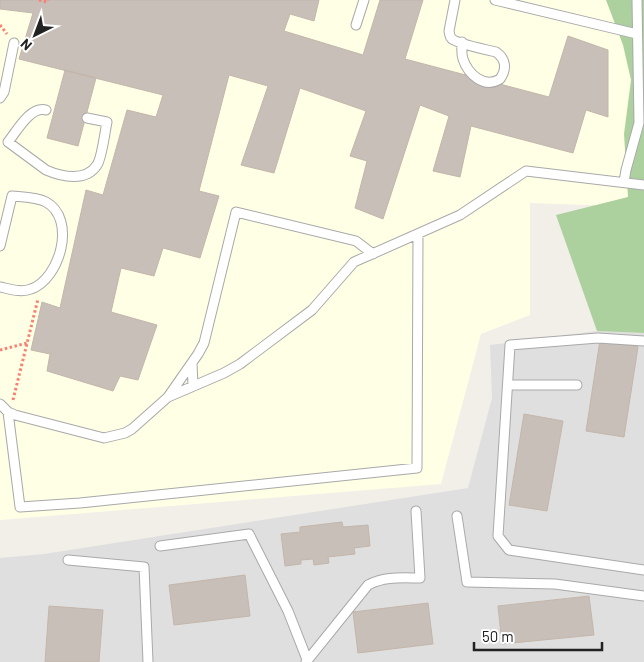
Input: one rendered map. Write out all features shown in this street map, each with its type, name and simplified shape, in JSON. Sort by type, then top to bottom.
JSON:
[{"type":"lane","points":[[356,24],[364,0]]},
{"type":"lane","points":[[455,0],[449,34],[453,39],[462,42],[500,55],[505,64],[505,70],[500,79],[495,82],[484,82],[472,74],[463,60],[461,53],[462,42]]},
{"type":"lane","points":[[495,0],[637,34]]},
{"type":"lane","points":[[624,182],[639,123],[637,0]]},
{"type":"lane","points":[[0,98],[4,92],[14,43]]},
{"type":"lane","points":[[46,110],[41,108],[34,111],[4,140],[46,170],[71,177],[87,174],[98,164],[107,122],[87,118]]},
{"type":"lane","points":[[168,397],[240,364],[312,310],[350,266],[460,215],[526,171],[644,184]]},
{"type":"lane","points":[[0,246],[12,196],[46,202],[56,211],[61,224],[62,244],[56,263],[49,275],[34,288],[20,291],[0,287]]},
{"type":"lane","points":[[0,404],[8,412],[15,415],[95,436],[111,438],[132,429],[168,397],[204,343],[236,212],[356,241],[373,254]]},
{"type":"lane","points":[[8,412],[20,507],[80,503],[417,468],[418,234]]},
{"type":"lane","points":[[644,341],[598,338],[510,346],[498,536],[509,550],[644,570]]},
{"type":"lane","points":[[192,363],[193,386]]},
{"type":"lane","points":[[509,385],[577,385]]},
{"type":"lane","points":[[307,662],[368,584],[387,578],[420,578],[416,510]]},
{"type":"lane","points":[[457,516],[467,582],[555,584],[644,596]]},
{"type":"lane","points":[[160,546],[249,534],[288,611],[307,662]]},
{"type":"lane","points":[[68,560],[144,568],[148,662]]},
{"type":"path","points":[[39,0],[47,2],[48,0]]},
{"type":"path","points":[[0,24],[8,35]]},
{"type":"path","points":[[8,412],[38,299],[34,288]]},
{"type":"path","points":[[0,350],[27,343]]},
{"type":"shaded area","points":[[0,0],[644,0],[644,207],[530,203],[530,315],[481,334],[441,484],[0,520]]},
{"type":"shaded area","points":[[597,331],[644,333],[644,662],[0,662],[0,558],[44,554],[468,488],[492,398],[490,345]]},
{"type":"green space","points":[[606,0],[644,0],[644,333],[597,331],[556,215],[628,197],[624,134],[631,80],[623,45]]},
{"type":"building","points":[[0,0],[319,0],[314,21],[290,14],[284,31],[363,55],[380,0],[423,0],[405,59],[549,97],[568,36],[608,50],[608,117],[586,110],[573,153],[471,126],[460,177],[433,171],[449,116],[420,105],[383,219],[355,208],[367,161],[350,156],[366,111],[300,88],[274,173],[241,165],[268,86],[229,75],[199,191],[219,196],[200,258],[163,248],[154,276],[121,268],[111,312],[157,325],[138,380],[120,376],[113,391],[47,371],[50,354],[31,350],[42,302],[60,308],[86,190],[103,195],[127,110],[156,117],[163,95],[19,59],[33,13],[0,9]]},
{"type":"building","points":[[65,70],[96,78],[78,146],[47,138]]},
{"type":"building","points":[[600,340],[638,347],[624,437],[586,431]]},
{"type":"building","points":[[524,414],[563,421],[547,511],[509,505]]},
{"type":"building","points":[[342,522],[343,527],[368,525],[370,546],[354,548],[355,554],[328,557],[329,563],[314,565],[313,559],[301,560],[301,564],[285,566],[281,534],[300,532],[300,527]]},
{"type":"building","points":[[245,575],[250,616],[174,625],[169,585]]},
{"type":"building","points":[[589,596],[594,635],[502,644],[498,606]]},
{"type":"building","points":[[428,603],[433,644],[358,653],[353,612]]},
{"type":"building","points":[[49,606],[103,610],[99,662],[45,662]]}]
